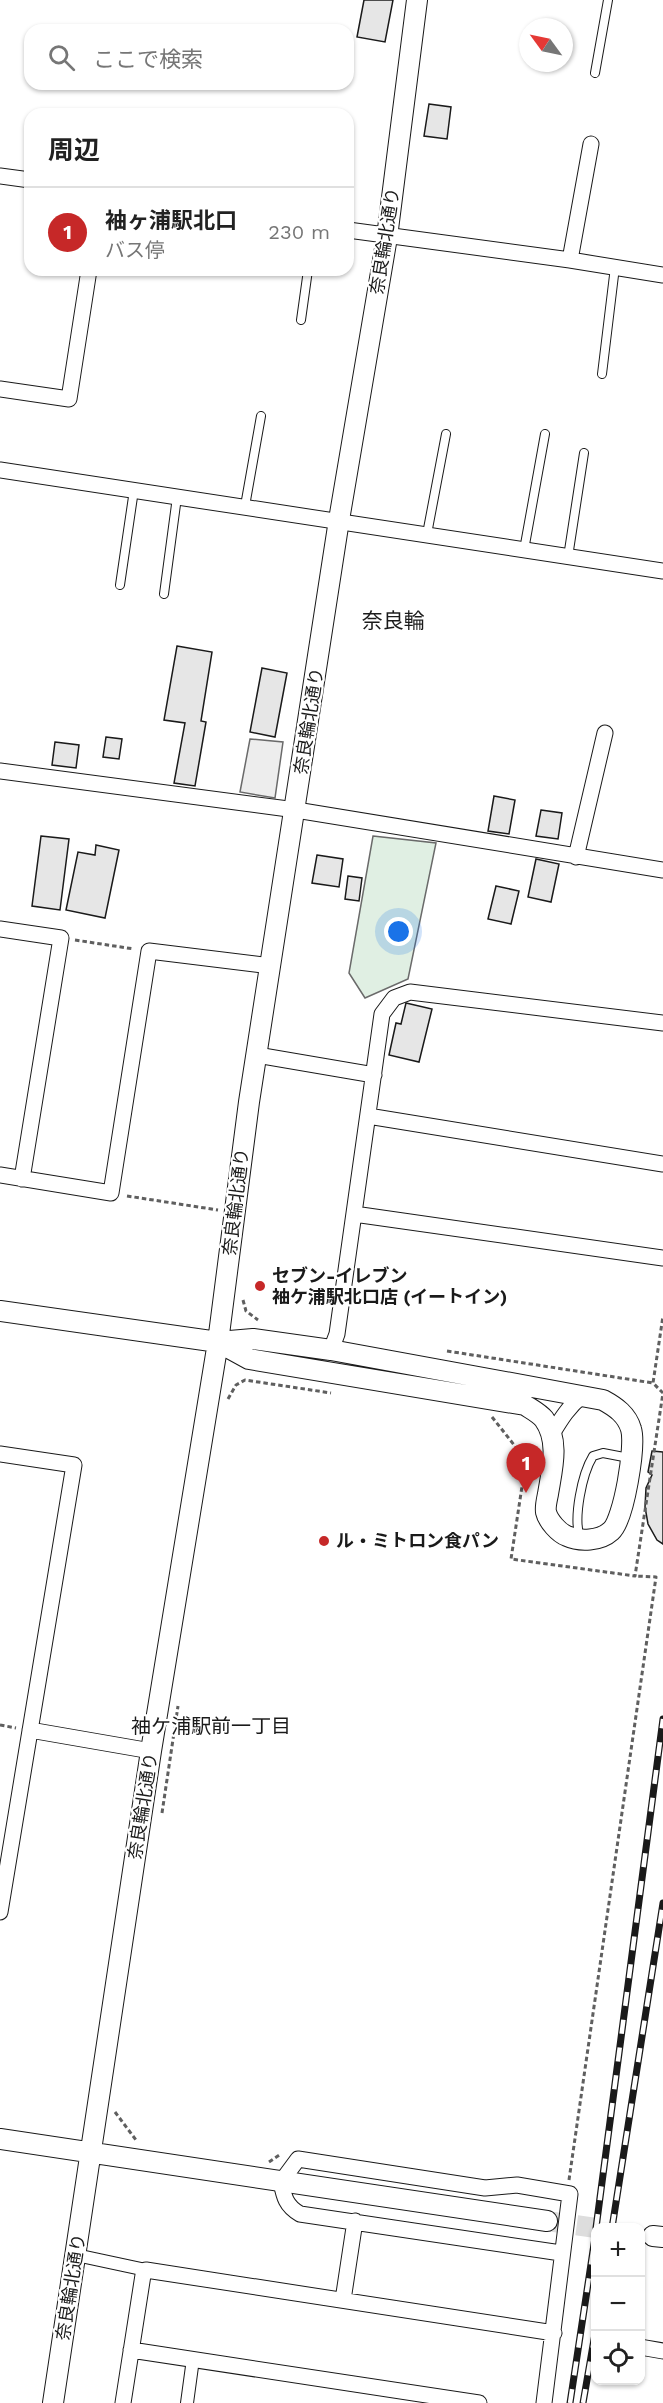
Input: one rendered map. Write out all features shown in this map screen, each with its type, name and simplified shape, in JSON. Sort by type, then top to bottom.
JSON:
[{"type":"street","name":"奈良輪北通り","points":[[53,2403],[151,1751],[218,1342],[257,1055],[339,520],[387,237],[417,0]]},
{"type":"street","points":[[570,260],[591,144]]},
{"type":"street","points":[[0,176],[24,179]]},
{"type":"street","points":[[354,231],[663,275]]},
{"type":"street","points":[[0,389],[69,399],[87,276]]},
{"type":"street","points":[[0,470],[177,495],[663,571]]},
{"type":"street","points":[[576,857],[606,733]]},
{"type":"street","points":[[0,771],[296,810],[663,870]]},
{"type":"street","points":[[0,929],[61,938],[22,1179]]},
{"type":"street","points":[[0,1175],[111,1193],[149,951],[271,966]]},
{"type":"street","points":[[331,1350],[337,1334],[382,1014],[393,998],[410,992],[663,1023]]},
{"type":"street","points":[[257,1055],[374,1075]]},
{"type":"street","points":[[368,1116],[663,1164]]},
{"type":"street","points":[[354,1214],[663,1258]]},
{"type":"street","points":[[0,1311],[218,1342],[253,1339],[331,1350],[583,1395],[603,1401],[615,1407],[625,1416],[632,1430],[634,1445],[620,1511],[612,1531],[599,1538],[580,1540],[565,1536],[552,1523],[546,1512],[554,1454],[552,1434],[542,1417],[525,1405],[249,1359],[218,1342]]},
{"type":"street","points":[[552,1434],[563,1415],[583,1395]]},
{"type":"street","points":[[0,1454],[74,1465],[0,1912]]},
{"type":"street","points":[[30,1730],[151,1751]]},
{"type":"street","points":[[0,2139],[547,2221]]},
{"type":"street","points":[[280,2182],[298,2159],[485,2188],[517,2185],[570,2194],[544,2403]]},
{"type":"street","points":[[280,2182],[289,2208],[300,2214],[561,2253]]},
{"type":"street","points":[[344,2300],[355,2221]]},
{"type":"street","points":[[76,2255],[146,2270],[554,2333]]},
{"type":"street","points":[[123,2403],[143,2275],[146,2270]]},
{"type":"street","points":[[645,2348],[663,2351]]},
{"type":"street","points":[[131,2350],[479,2403]]},
{"type":"street","points":[[187,2403],[193,2359]]},
{"type":"lane","points":[[595,73],[608,0]]},
{"type":"lane","points":[[602,374],[615,267]]},
{"type":"lane","points":[[301,320],[307,276]]},
{"type":"lane","points":[[245,506],[261,416]]},
{"type":"lane","points":[[427,534],[446,434]]},
{"type":"lane","points":[[524,550],[545,434]]},
{"type":"lane","points":[[568,556],[584,453]]},
{"type":"lane","points":[[120,585],[134,489]]},
{"type":"lane","points":[[164,594],[177,495]]},
{"type":"lane","points":[[580,1540],[576,1526],[587,1466],[593,1456],[603,1453],[631,1458]]},
{"type":"path","points":[[61,938],[149,951]]},
{"type":"path","points":[[111,1193],[235,1213]]},
{"type":"path","points":[[240,1290],[246,1311],[257,1320],[267,1322]]},
{"type":"path","points":[[653,1383],[663,1316]]},
{"type":"path","points":[[446,1351],[653,1383],[663,1393],[635,1576]]},
{"type":"path","points":[[225,1404],[236,1385],[245,1380],[339,1394]]},
{"type":"path","points":[[492,1417],[526,1460],[511,1559],[656,1577],[569,2181]]},
{"type":"path","points":[[160,1821],[179,1705]]},
{"type":"path","points":[[113,2109],[138,2143]]},
{"type":"path","points":[[268,2162],[282,2153]]},
{"type":"green space","points":[[373,836],[436,843],[408,979],[365,998],[349,973]]},
{"type":"shaded area","points":[[250,739],[283,742],[275,798],[240,792]]},
{"type":"building","points":[[364,0],[393,0],[385,42],[357,37]]},
{"type":"building","points":[[429,104],[451,107],[447,139],[424,136]]},
{"type":"building","points":[[177,646],[212,652],[201,721],[206,722],[195,786],[174,783],[185,723],[164,720]]},
{"type":"building","points":[[262,668],[287,673],[275,737],[250,732]]},
{"type":"building","points":[[106,737],[122,739],[119,759],[103,757]]},
{"type":"building","points":[[55,742],[79,745],[76,768],[52,765]]},
{"type":"building","points":[[494,796],[515,800],[509,834],[488,831]]},
{"type":"building","points":[[541,810],[562,813],[558,839],[536,836]]},
{"type":"building","points":[[41,836],[69,839],[60,910],[32,906]]},
{"type":"building","points":[[96,845],[119,850],[105,918],[66,910],[78,852],[95,855]]},
{"type":"building","points":[[317,855],[343,859],[339,887],[312,883]]},
{"type":"building","points":[[536,859],[559,864],[551,902],[528,897]]},
{"type":"building","points":[[348,876],[362,878],[359,901],[345,899]]},
{"type":"building","points":[[496,886],[519,891],[511,924],[488,919]]},
{"type":"building","points":[[406,1003],[432,1009],[419,1062],[389,1055],[396,1023],[401,1024]]},
{"type":"building","points":[[652,1451],[663,1452],[663,1544],[657,1540],[648,1524],[645,1507],[646,1488],[652,1475],[648,1472]]},
{"type":"tunnel","points":[[547,2221],[591,2227]]},
{"type":"railway","points":[[597,2223],[663,1719]]},
{"type":"railway","points":[[613,2223],[663,1903]]},
{"type":"railway","points":[[570,2403],[591,2264]]},
{"type":"railway","points":[[583,2403],[595,2331]]},
{"type":"place","name":"セブン-イレブン 袖ケ浦駅北口店 (イートイン)","points":[[260,1286]]},
{"type":"place","name":"袖ヶ浦駅北口","points":[[526,1493]]},
{"type":"place","name":"ル・ミトロン食パン","points":[[324,1541]]},
{"type":"district","name":"奈良輪","points":[[393,621]]},
{"type":"district","name":"袖ケ浦駅前一丁目","points":[[211,1726]]}]
